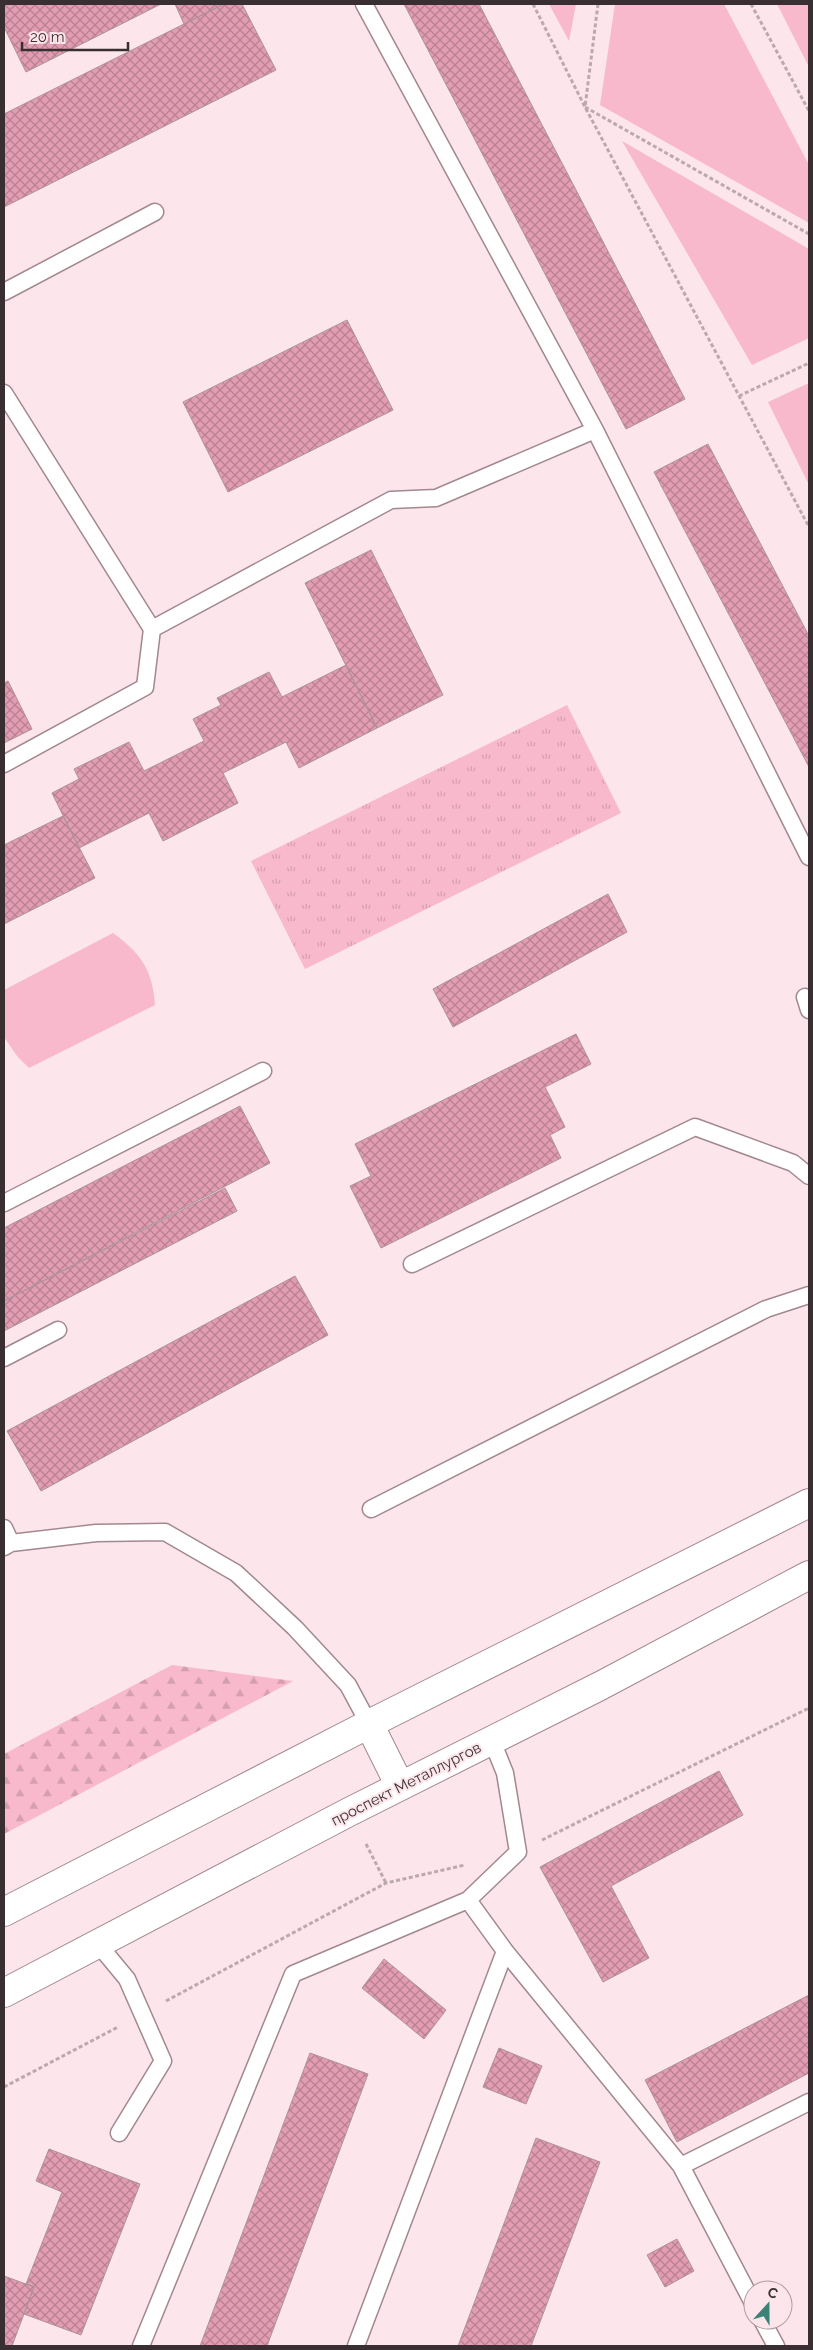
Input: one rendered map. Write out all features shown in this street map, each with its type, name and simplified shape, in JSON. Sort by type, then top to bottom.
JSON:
[{"type":"main road","points":[[4,1912],[369,1724],[809,1504]]},
{"type":"main road","name":"проспект Металлургов","points":[[4,1993],[400,1786],[492,1741],[809,1576]]},
{"type":"main road","points":[[369,1724],[400,1786]]},
{"type":"lane","points":[[364,4],[595,430],[809,857]]},
{"type":"lane","points":[[4,292],[155,212]]},
{"type":"lane","points":[[4,393],[152,629],[145,687],[4,764]]},
{"type":"lane","points":[[152,629],[391,500],[436,498],[595,430]]},
{"type":"lane","points":[[4,1203],[262,1071]]},
{"type":"lane","points":[[412,1264],[695,1127],[793,1163],[809,1176]]},
{"type":"lane","points":[[371,1509],[766,1309],[809,1295]]},
{"type":"lane","points":[[4,1358],[58,1330]]},
{"type":"lane","points":[[4,1528],[8,1545],[96,1533],[165,1532],[236,1573],[295,1628],[348,1685],[369,1724]]},
{"type":"lane","points":[[141,2346],[293,1974],[468,1900],[518,1852],[504,1774],[492,1741]]},
{"type":"lane","points":[[468,1900],[505,1951],[681,2166],[743,2284]]},
{"type":"lane","points":[[98,1944],[127,1979],[144,2013],[163,2060],[119,2133]]},
{"type":"lane","points":[[356,2346],[505,1951]]},
{"type":"lane","points":[[681,2166],[809,2102]]},
{"type":"lane","points":[[767,2330],[776,2346]]},
{"type":"path","points":[[533,4],[585,107],[809,527]]},
{"type":"path","points":[[585,107],[598,4]]},
{"type":"path","points":[[751,4],[809,111]]},
{"type":"path","points":[[585,107],[809,234]]},
{"type":"path","points":[[739,396],[809,363]]},
{"type":"path","points":[[4,2087],[386,1883],[518,1852],[809,1708]]},
{"type":"path","points":[[366,1844],[386,1883]]},
{"type":"green space","points":[[549,4],[576,4],[569,41]]},
{"type":"green space","points":[[615,4],[724,4],[809,165],[809,223],[600,105]]},
{"type":"green space","points":[[777,4],[809,4],[809,67]]},
{"type":"green space","points":[[622,141],[809,249],[809,338],[752,365]]},
{"type":"green space","points":[[809,383],[809,485],[768,402]]},
{"type":"green space","points":[[567,705],[621,813],[305,969],[251,861]]},
{"type":"green space","points":[[113,933],[131,948],[144,964],[152,982],[155,1005],[29,1068],[17,1056],[4,1037],[4,990]]},
{"type":"green space","points":[[172,1665],[293,1681],[4,1834],[4,1754]]},
{"type":"building","points":[[4,4],[161,4],[26,72],[4,27]]},
{"type":"building","points":[[175,4],[224,4],[184,24]]},
{"type":"building","points":[[224,4],[242,4],[276,70],[4,207],[4,114]]},
{"type":"building","points":[[404,4],[479,4],[685,399],[626,429]]},
{"type":"building","points":[[347,320],[393,410],[228,492],[183,402]]},
{"type":"building","points":[[708,444],[809,636],[809,767],[654,472]]},
{"type":"building","points":[[371,550],[443,695],[377,728],[305,583]]},
{"type":"building","points":[[346,665],[377,728],[299,768],[286,742],[223,773],[238,803],[163,841],[149,813],[79,848],[52,793],[79,779],[74,769],[129,742],[144,771],[204,741],[193,719],[221,705],[217,698],[269,672],[282,697]]},
{"type":"building","points":[[8,681],[32,729],[4,743],[4,683]]},
{"type":"building","points":[[63,816],[95,878],[4,924],[4,845]]},
{"type":"building","points":[[608,894],[627,932],[453,1027],[433,989]]},
{"type":"building","points":[[576,1034],[591,1064],[545,1087],[565,1127],[550,1135],[561,1158],[381,1248],[350,1186],[371,1176],[355,1144]]},
{"type":"building","points":[[240,1106],[270,1163],[4,1301],[4,1228]]},
{"type":"building","points":[[225,1188],[237,1211],[4,1331],[4,1301]]},
{"type":"building","points":[[295,1276],[328,1335],[41,1491],[7,1431]]},
{"type":"building","points":[[719,1771],[743,1815],[611,1886],[649,1958],[603,1982],[540,1867]]},
{"type":"building","points":[[384,1959],[446,2010],[424,2039],[362,1988]]},
{"type":"building","points":[[809,1995],[809,2073],[677,2142],[645,2080]]},
{"type":"building","points":[[499,2048],[542,2066],[526,2104],[483,2087]]},
{"type":"building","points":[[310,2053],[368,2074],[267,2346],[200,2346]]},
{"type":"building","points":[[536,2138],[600,2162],[531,2346],[458,2346]]},
{"type":"building","points":[[49,2149],[140,2184],[81,2335],[24,2314],[34,2287],[26,2284],[62,2192],[36,2181]]},
{"type":"building","points":[[677,2239],[694,2271],[665,2287],[647,2255]]},
{"type":"building","points":[[4,2276],[34,2287],[12,2346],[4,2346]]}]
